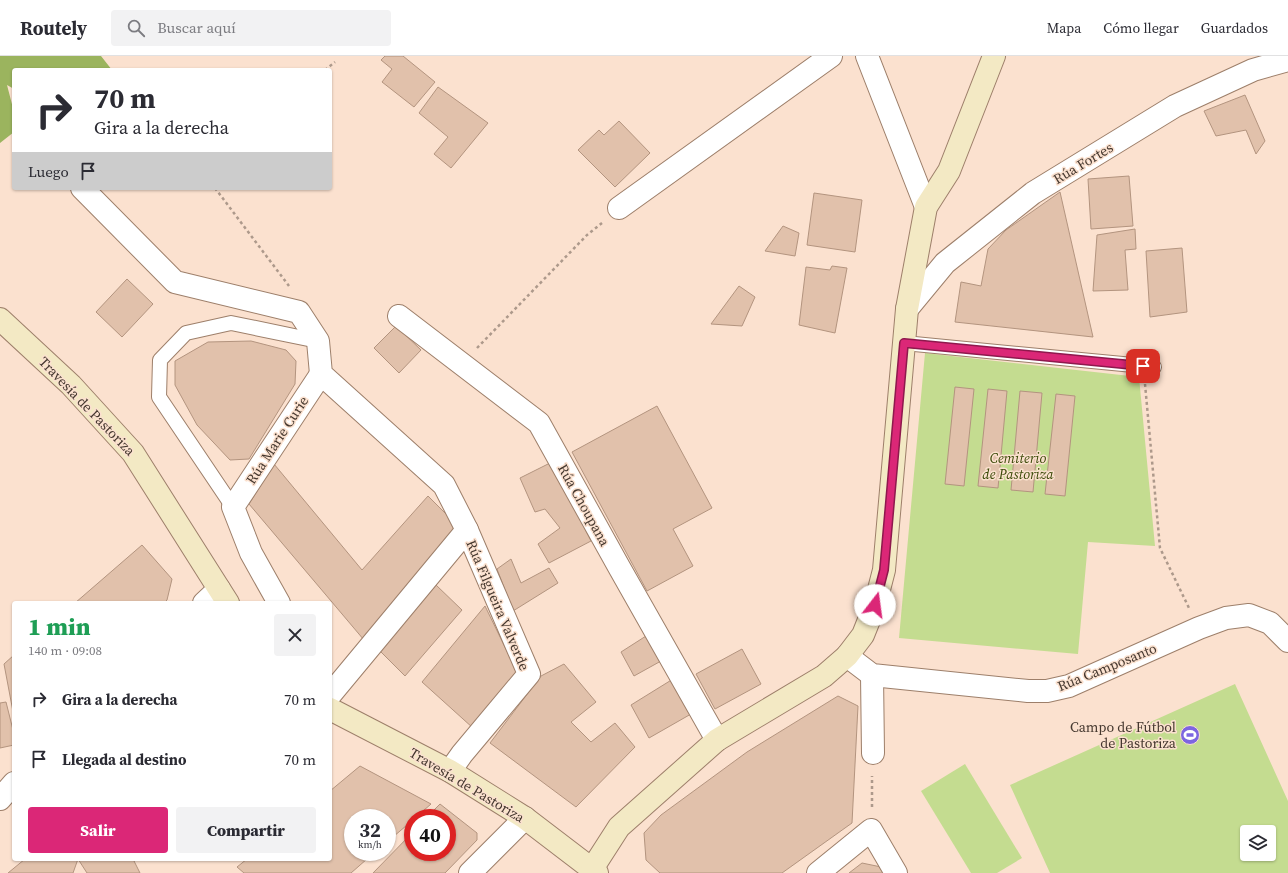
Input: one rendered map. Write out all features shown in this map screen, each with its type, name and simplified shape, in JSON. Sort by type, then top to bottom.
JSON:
[{"type":"street","points":[[619,208],[832,56]]},
{"type":"street","points":[[867,56],[926,207]]},
{"type":"street","points":[[594,871],[619,827],[718,740],[824,676],[847,656],[863,635],[875,605],[884,570],[907,309],[926,207],[949,171],[994,56]]},
{"type":"street","name":"Rúa Fortes","points":[[907,309],[946,263],[1033,193],[1175,106],[1253,70],[1288,60]]},
{"type":"street","points":[[84,190],[175,282],[299,312],[318,341],[321,374],[444,484],[467,530]]},
{"type":"street","name":"Rúa Choupana","points":[[399,316],[539,423],[718,740]]},
{"type":"street","name":"Travesía de Pastoriza","points":[[0,319],[71,385],[133,453],[217,598]]},
{"type":"street","name":"Rúa Marie Curie","points":[[233,506],[321,374]]},
{"type":"street","points":[[233,506],[251,553],[277,601]]},
{"type":"street","name":"Rúa Filgueira Valverde","points":[[332,693],[467,530],[529,674],[462,754],[450,771]]},
{"type":"street","name":"Rúa Camposanto","points":[[872,675],[1028,691],[1047,690],[1069,686],[1199,628],[1226,618],[1249,615],[1270,623],[1288,641]]},
{"type":"street","points":[[847,656],[872,675],[873,753]]},
{"type":"street","name":"Travesía de Pastoriza","points":[[332,710],[450,771],[525,818],[594,871]]},
{"type":"street","points":[[0,799],[12,785]]},
{"type":"street","points":[[470,873],[525,818]]},
{"type":"street","points":[[818,873],[871,830],[896,873]]},
{"type":"lane","points":[[233,506],[159,397],[160,360],[186,333],[231,323],[318,341]]},
{"type":"lane","points":[[904,343],[1148,366]]},
{"type":"path","points":[[327,68],[334,62]]},
{"type":"path","points":[[216,190],[288,283],[299,312]]},
{"type":"path","points":[[462,364],[587,235],[619,208]]},
{"type":"path","points":[[1148,366],[1160,548],[1199,628]]},
{"type":"path","points":[[871,830],[873,753]]},
{"type":"green space","points":[[0,56],[101,56],[110,68],[12,68],[12,88],[7,85],[12,104],[12,134],[0,143]]},
{"type":"green space","name":"Cemiterio de Pastoriza","points":[[925,353],[1139,377],[1155,546],[1088,542],[1078,654],[899,638]]},
{"type":"green space","name":"Campo de Fútbol de Pastoriza","points":[[1235,684],[1288,801],[1288,873],[1050,873],[1010,785]]},
{"type":"green space","points":[[965,764],[1022,858],[997,873],[971,873],[921,791]]},
{"type":"building","points":[[385,56],[403,56],[435,82],[414,107],[382,82],[392,69],[381,60]]},
{"type":"building","points":[[438,87],[488,123],[451,168],[434,154],[448,137],[419,113]]},
{"type":"building","points":[[1245,95],[1265,141],[1256,154],[1246,130],[1216,136],[1204,111]]},
{"type":"building","points":[[619,121],[650,153],[615,187],[578,150],[599,130],[604,135]]},
{"type":"building","points":[[1129,176],[1133,226],[1091,229],[1088,179]]},
{"type":"building","points":[[1060,192],[1093,337],[955,322],[961,282],[981,286],[988,249],[1006,230]]},
{"type":"building","points":[[814,193],[862,200],[855,252],[807,245]]},
{"type":"building","points":[[783,226],[799,233],[795,256],[765,251]]},
{"type":"building","points":[[1135,229],[1136,249],[1125,250],[1128,290],[1093,291],[1097,235]]},
{"type":"building","points":[[1182,248],[1187,312],[1150,317],[1146,251]]},
{"type":"building","points":[[832,266],[847,268],[835,333],[799,325],[806,267],[830,270]]},
{"type":"building","points":[[127,279],[153,304],[122,337],[96,312]]},
{"type":"building","points":[[739,286],[755,297],[742,326],[711,324]]},
{"type":"building","points":[[396,326],[421,350],[399,373],[374,348]]},
{"type":"building","points":[[251,341],[286,350],[296,361],[295,384],[249,459],[230,460],[197,425],[175,385],[175,361],[208,342]]},
{"type":"building","points":[[955,387],[974,389],[964,486],[945,484]]},
{"type":"building","points":[[988,389],[1007,391],[998,488],[978,486]]},
{"type":"building","points":[[1020,391],[1042,393],[1033,492],[1011,490]]},
{"type":"building","points":[[1056,394],[1075,396],[1065,496],[1045,494]]},
{"type":"building","points":[[657,406],[712,508],[673,529],[693,566],[647,591],[572,452]]},
{"type":"building","points":[[552,462],[591,541],[549,563],[538,544],[560,528],[545,509],[535,512],[520,478]]},
{"type":"building","points":[[274,464],[362,570],[428,496],[458,526],[364,640],[249,504]]},
{"type":"building","points":[[142,545],[172,579],[166,601],[77,601]]},
{"type":"building","points":[[511,559],[521,583],[549,568],[558,583],[513,611],[497,569]]},
{"type":"building","points":[[436,585],[462,610],[405,676],[380,651]]},
{"type":"building","points":[[485,606],[518,674],[473,728],[422,682]]},
{"type":"building","points":[[646,636],[661,661],[634,676],[621,652]]},
{"type":"building","points":[[742,649],[761,684],[715,709],[696,674]]},
{"type":"building","points":[[12,657],[12,706],[4,664]]},
{"type":"building","points":[[564,664],[596,702],[571,722],[591,742],[615,723],[635,747],[576,807],[490,743],[541,676]]},
{"type":"building","points":[[673,679],[691,714],[649,738],[631,705]]},
{"type":"building","points":[[838,696],[858,706],[852,823],[782,873],[660,873],[646,860],[644,833],[661,815],[747,752]]},
{"type":"building","points":[[6,702],[12,726],[12,745],[0,748],[0,703]]},
{"type":"building","points":[[360,766],[431,804],[425,809],[404,809],[404,828],[396,834],[396,809],[344,809],[344,861],[365,861],[351,873],[244,873],[237,867],[244,861],[332,861],[332,789]]},
{"type":"building","points":[[440,804],[446,809],[435,809]]},
{"type":"building","points":[[456,817],[477,833],[477,840],[445,873],[373,873],[385,861],[396,861],[396,849],[404,841],[404,861],[456,861]]},
{"type":"building","points":[[23,861],[77,861],[73,873],[8,873]]},
{"type":"building","points":[[79,861],[134,861],[140,873],[87,873]]},
{"type":"building","points":[[862,863],[886,868],[889,873],[849,873]]},
{"type":"place","name":"Campo de Fútbol de Pastoriza","points":[[1190,735]]},
{"type":"route","points":[[875,605],[884,570],[904,343],[1143,366]]}]
